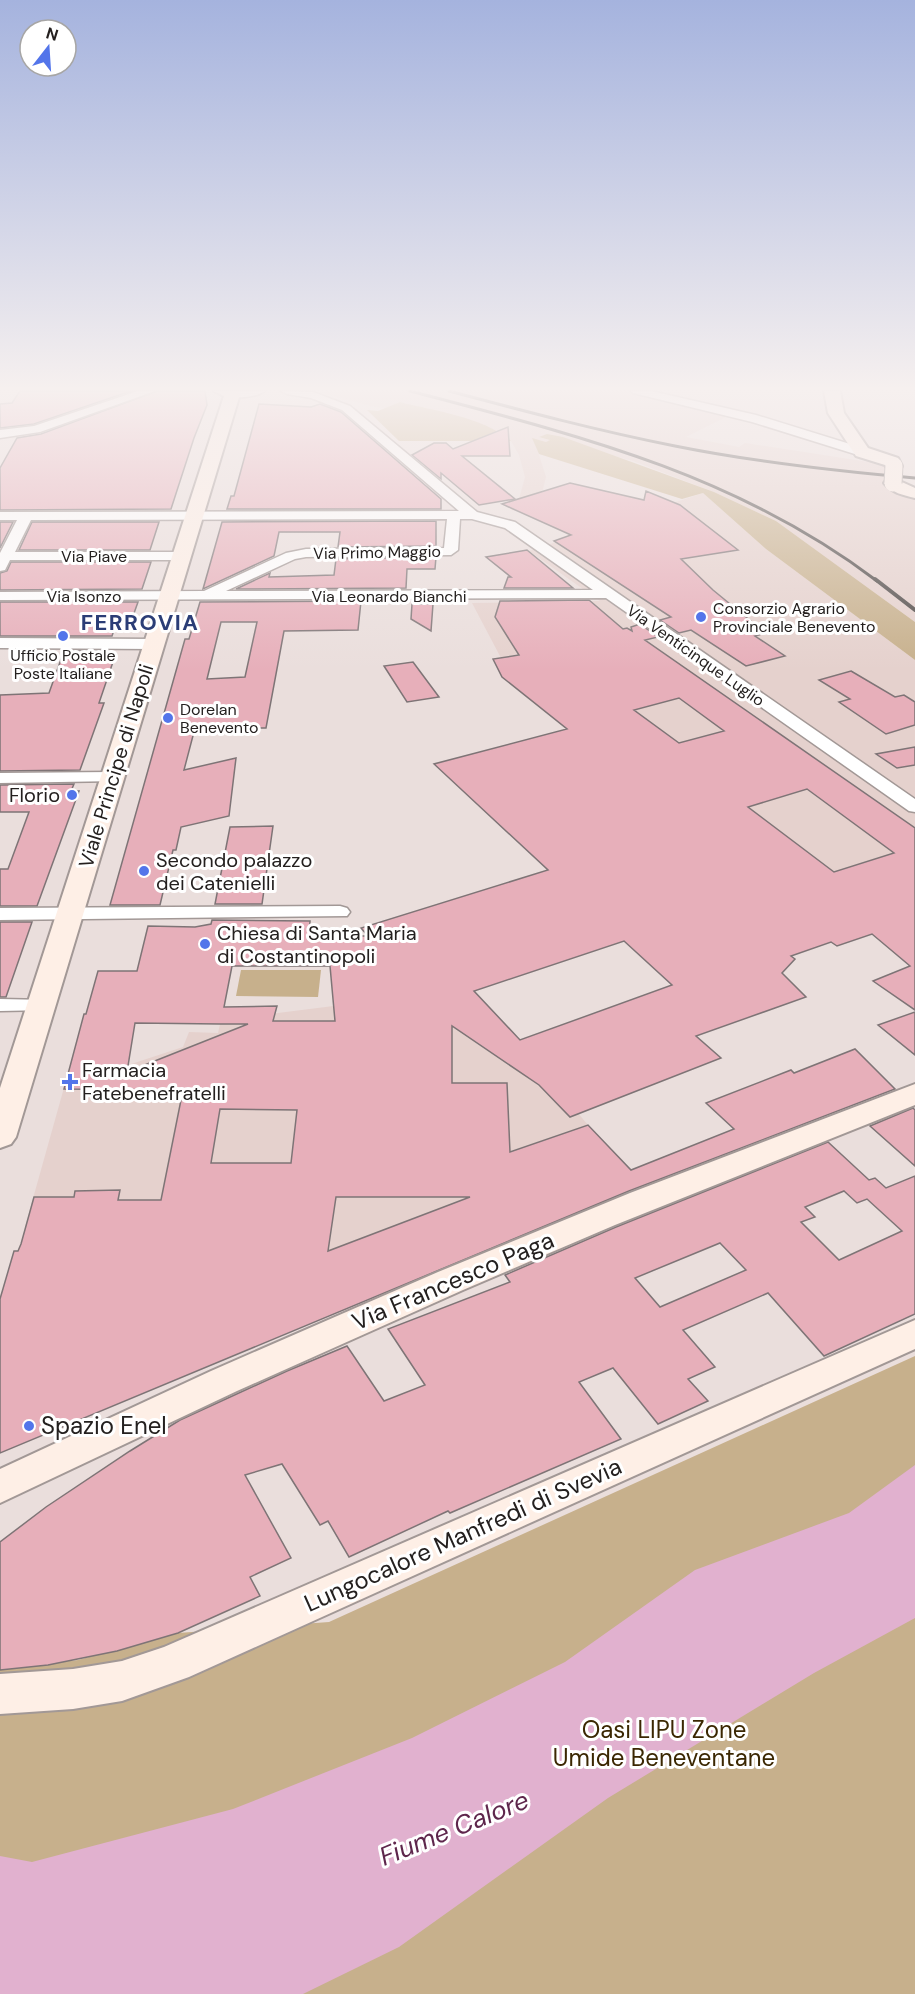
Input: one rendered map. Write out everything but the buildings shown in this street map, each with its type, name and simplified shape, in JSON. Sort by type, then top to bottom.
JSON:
[{"type":"street","name":"Viale Principe di Napoli","points":[[0,1137],[203,484]]},
{"type":"street","points":[[436,484],[472,515]]},
{"type":"street","points":[[899,484],[901,489],[915,492]]},
{"type":"street","points":[[0,516],[472,515]]},
{"type":"street","name":"Via Venticinque Luglio","points":[[472,515],[510,525],[915,807]]},
{"type":"street","points":[[3,562],[26,516]]},
{"type":"street","name":"Via Primo Maggio","points":[[204,596],[291,556],[306,553],[446,552],[452,550],[454,516]]},
{"type":"street","name":"Via Piave","points":[[3,562],[181,556]]},
{"type":"street","name":"Via Leonardo Bianchi","points":[[169,596],[609,594]]},
{"type":"street","name":"Via Isonzo","points":[[0,596],[169,596]]},
{"type":"street","points":[[0,643],[154,644]]},
{"type":"street","points":[[0,778],[112,777]]},
{"type":"street","points":[[0,914],[340,912]]},
{"type":"street","points":[[0,1005],[41,1005]]},
{"type":"street","name":"Via Francesco Paga","points":[[0,1487],[201,1390],[373,1314],[603,1217],[915,1094]]},
{"type":"street","name":"Lungocalore Manfredi di Svevia","points":[[0,1694],[73,1689],[122,1680],[174,1663],[915,1334]]},
{"type":"shaded area","points":[[523,484],[544,484],[541,497],[530,513],[511,510],[519,499]]},
{"type":"shaded area","points":[[693,484],[889,484],[890,491],[915,495],[915,622],[776,521]]},
{"type":"shaded area","points":[[703,493],[766,549],[915,660],[915,846],[834,872],[748,807],[842,777],[789,740],[738,750],[715,733],[680,744],[655,725],[652,726],[631,710],[709,685],[627,628],[501,658],[472,603],[600,601],[529,551]]},
{"type":"shaded area","points":[[413,996],[566,1099],[588,1125],[505,1153],[562,1224],[343,1311],[319,1276],[72,1221],[25,1227],[67,1077],[111,1077],[113,1070],[183,1047],[189,1032],[218,1033],[221,1020]]},
{"type":"green space","points":[[635,484],[692,484],[776,521],[915,622],[915,660],[766,549],[703,493],[682,499]]},
{"type":"green space","points":[[241,970],[321,970],[318,997],[236,996]]},
{"type":"green space","name":"Oasi LIPU Zone Umide Beneventane","points":[[915,1356],[915,1994],[0,1994],[0,1669],[78,1660],[178,1633],[329,1622]]},
{"type":"water","name":"Fiume Calore","points":[[915,1465],[915,1618],[814,1673],[608,1798],[399,1947],[303,1994],[0,1994],[0,1856],[32,1862],[233,1809],[412,1738],[565,1662],[695,1570],[849,1513]]},
{"type":"railway","points":[[709,484],[768,512],[823,544],[877,581]]},
{"type":"railway","points":[[875,579],[915,610]]},
{"type":"place","name":"Consorzio Agrario Provinciale Benevento","points":[[701,617]]},
{"type":"place","name":"Ufficio Postale Poste Italiane","points":[[63,636]]},
{"type":"place","name":"Dorelan Benevento","points":[[168,718]]},
{"type":"place","name":"Florio","points":[[72,795]]},
{"type":"place","name":"Secondo palazzo dei Catenielli","points":[[144,871]]},
{"type":"place","name":"Chiesa di Santa Maria di Costantinopoli","points":[[205,944]]},
{"type":"place","name":"Farmacia Fatebenefratelli","points":[[70,1082]]},
{"type":"place","name":"Spazio Enel","points":[[29,1426]]},
{"type":"district","name":"FERROVIA","points":[[140,622]]}]
